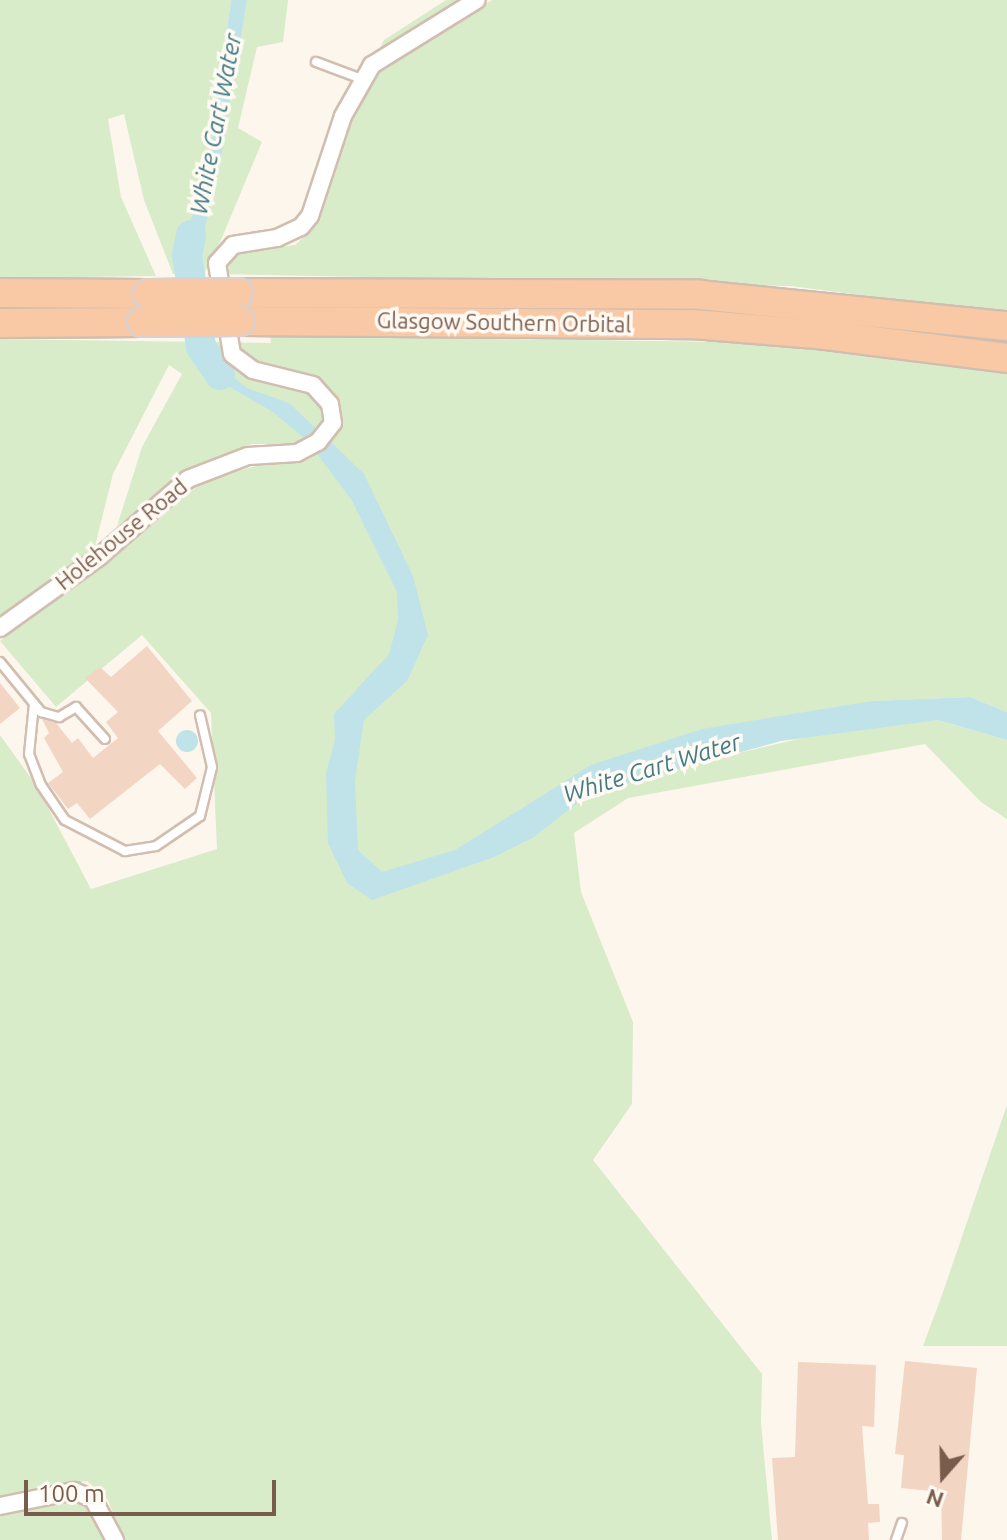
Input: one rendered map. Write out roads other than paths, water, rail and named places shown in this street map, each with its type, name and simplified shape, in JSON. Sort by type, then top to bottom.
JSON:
[{"type":"highway","name":"Glasgow Southern Orbital","points":[[0,293],[700,295],[1007,326]]},
{"type":"highway","name":"Glasgow Southern Orbital","points":[[0,323],[693,324],[826,335],[1007,358]]},
{"type":"street","name":"Holehouse Road","points":[[0,628],[99,557],[188,479],[248,456],[297,453],[318,442],[333,423],[330,404],[313,385],[253,370],[232,354],[215,272],[226,248],[291,234],[310,216],[343,116],[362,79],[382,57],[477,0]]},
{"type":"street","points":[[0,1506],[74,1491],[93,1499],[115,1540]]},
{"type":"lane","points":[[316,62],[362,79]]},
{"type":"lane","points":[[0,662],[34,704],[59,717],[76,707],[105,739]]},
{"type":"lane","points":[[34,704],[29,754],[41,785],[65,820],[125,851],[156,846],[200,816],[212,767],[200,715]]},
{"type":"lane","points":[[896,1540],[902,1523]]},
{"type":"water","points":[[231,0],[247,0],[223,146],[195,274],[184,274],[178,253],[200,195],[212,140]]},
{"type":"water","points":[[195,342],[208,342],[228,373],[247,388],[289,403],[321,433],[309,442],[273,412],[209,375],[198,359]]},
{"type":"water","points":[[329,440],[364,474],[413,576],[428,635],[407,681],[364,720],[355,781],[358,850],[382,872],[455,850],[591,765],[702,729],[872,701],[970,697],[1007,712],[1007,740],[938,720],[781,741],[590,793],[534,837],[494,857],[372,900],[347,883],[328,843],[326,773],[335,739],[334,714],[389,654],[398,620],[397,592],[351,499],[314,450]]},
{"type":"water","points":[[183,730],[191,730],[198,741],[191,752],[183,752],[176,745],[176,737]]},
{"type":"waterway","name":"White Cart Water","points":[[191,235],[187,255],[201,347],[220,375]]}]
